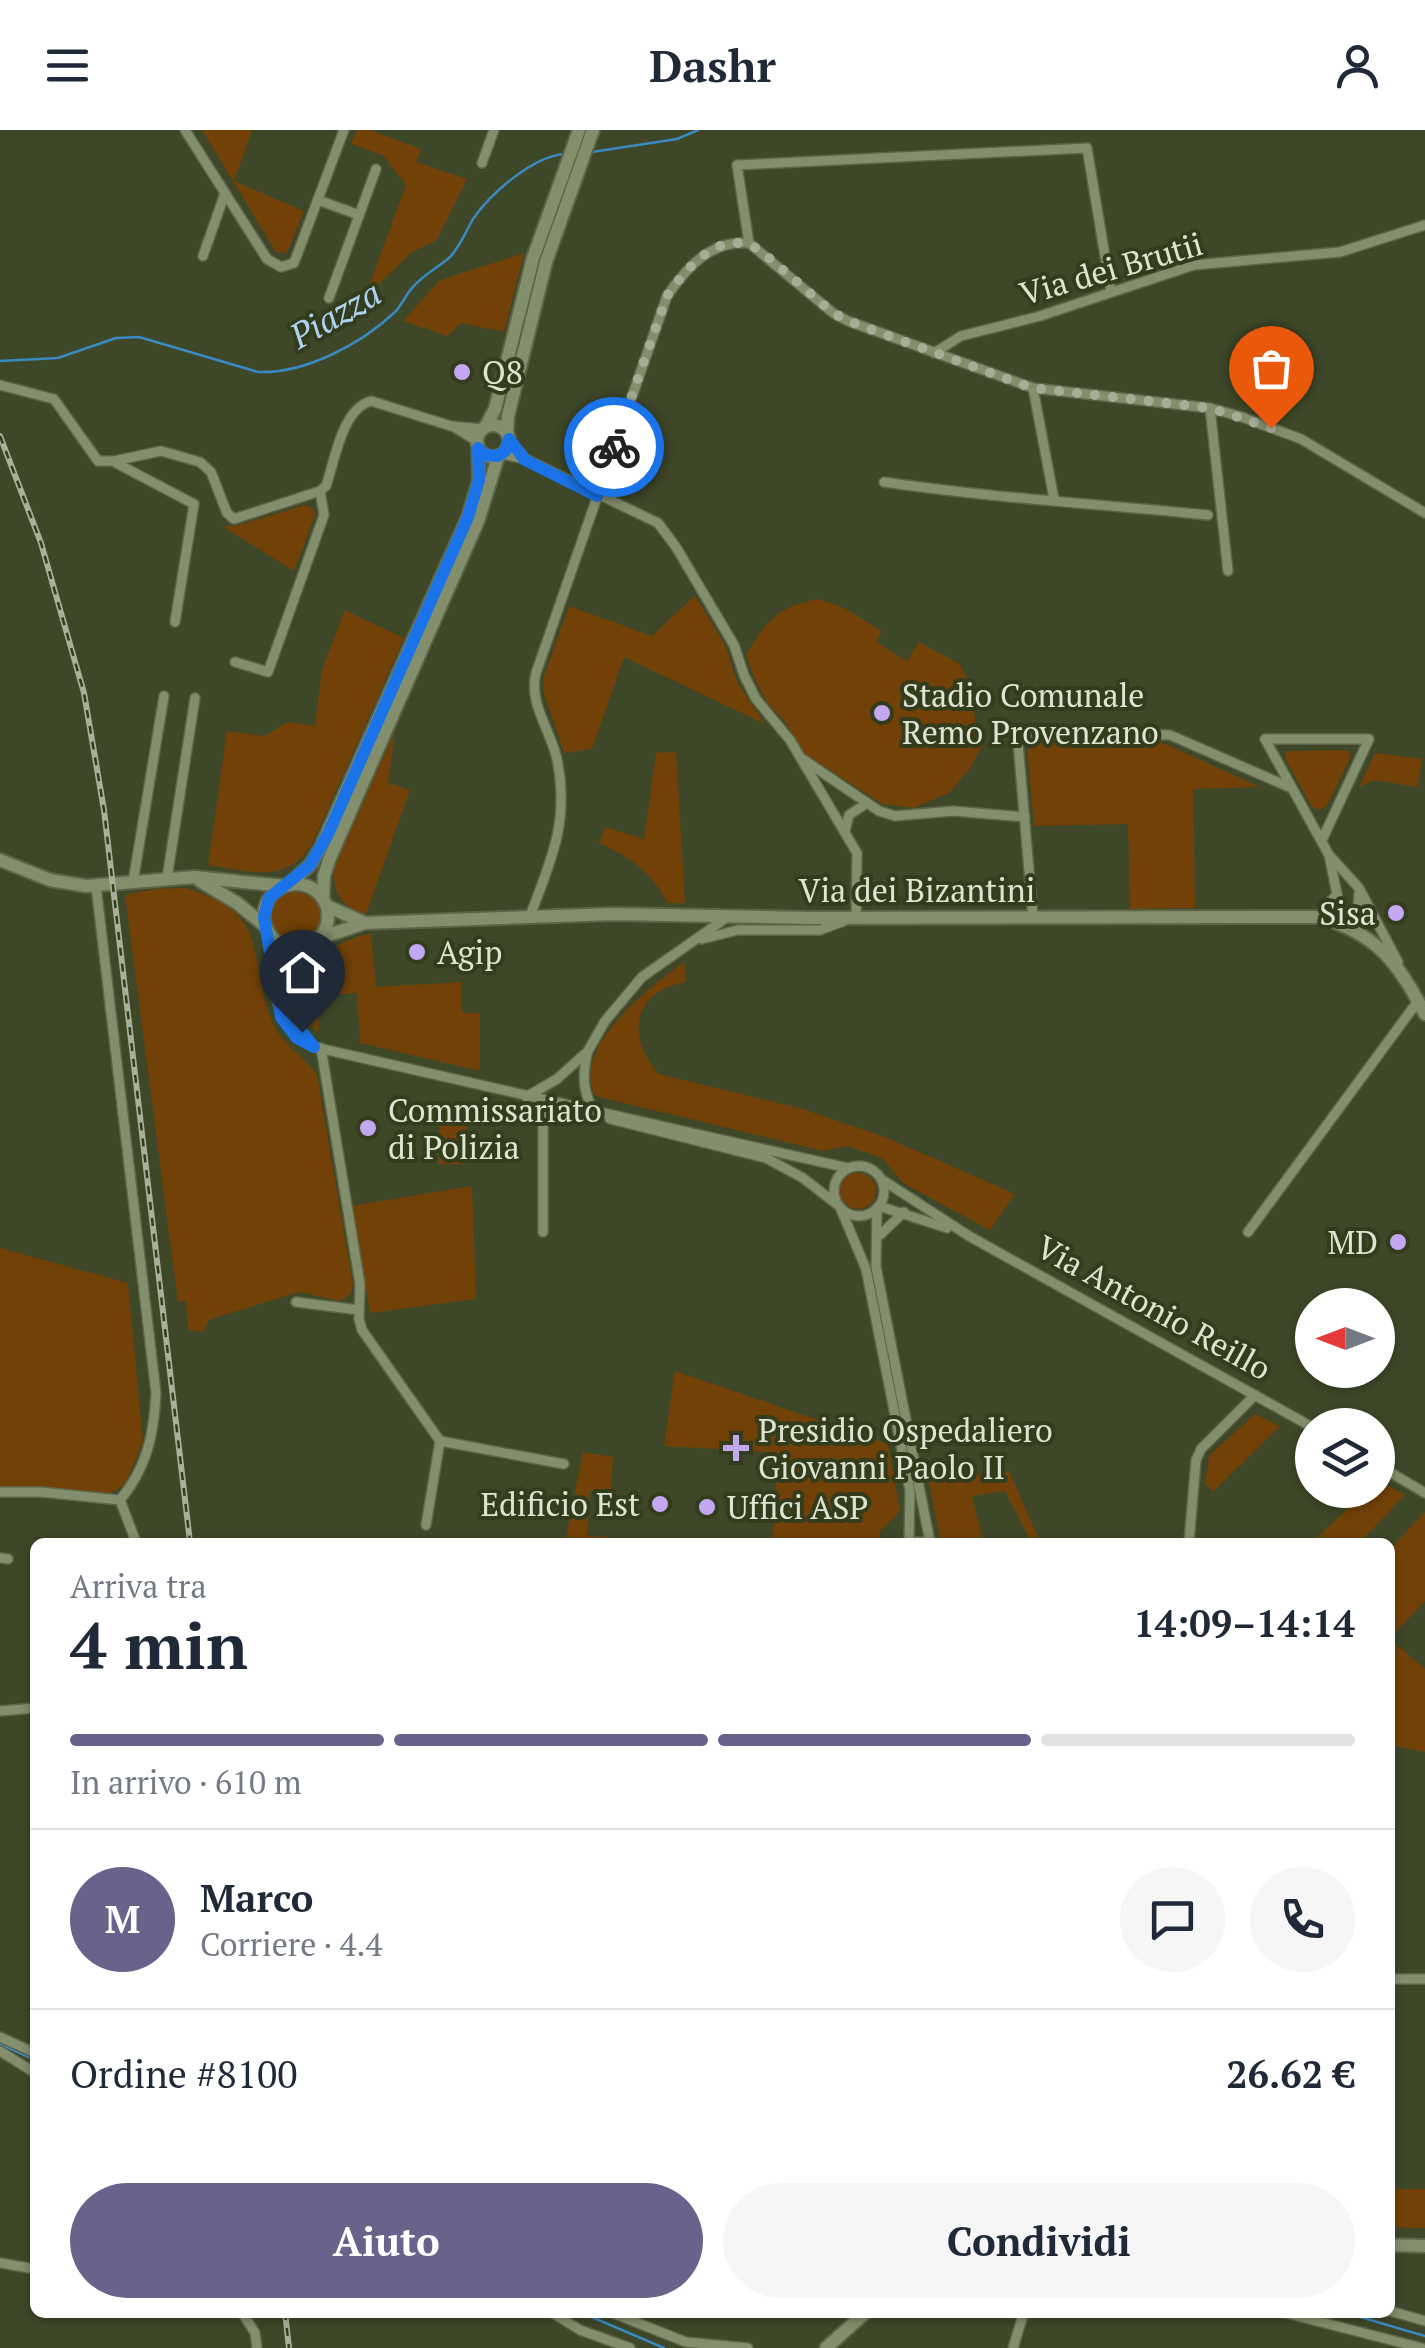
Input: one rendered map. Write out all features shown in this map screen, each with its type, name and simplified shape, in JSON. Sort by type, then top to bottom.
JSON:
[{"type":"street","points":[[185,130],[267,260],[281,268],[294,263],[344,130]]},
{"type":"street","points":[[482,163],[494,130]]},
{"type":"street","points":[[564,1464],[440,1441],[362,1330],[360,1284],[318,1048],[302,1032],[289,998],[296,969],[328,920],[324,876],[329,860],[478,521],[508,436],[508,416],[528,327],[579,130]]},
{"type":"street","points":[[594,130],[572,166],[533,258],[495,410],[481,436],[478,484],[446,568],[328,834],[310,865],[269,898],[265,907],[281,1017],[297,1038],[318,1048],[766,1158],[858,1216],[878,1207]]},
{"type":"street","points":[[1111,292],[1087,148],[738,165],[749,243],[833,313],[1032,388],[1210,408],[1301,439],[1425,513]]},
{"type":"street","points":[[329,298],[376,168]]},
{"type":"street","points":[[203,256],[225,194]]},
{"type":"street","points":[[318,200],[359,214]]},
{"type":"street","name":"Via dei Brutii","points":[[934,353],[961,336],[1040,316],[1194,265],[1340,252],[1425,225]]},
{"type":"street","points":[[530,916],[562,824],[558,761],[536,704],[533,684],[667,296],[682,274],[700,258],[719,246],[749,243]]},
{"type":"street","points":[[0,385],[54,399],[95,458],[103,462],[161,451],[200,462],[211,472],[227,513],[234,519],[326,486],[350,416],[363,403],[371,401],[481,436]]},
{"type":"street","points":[[1032,388],[1054,499]]},
{"type":"street","points":[[1210,408],[1228,572]]},
{"type":"street","points":[[481,436],[496,425],[525,460]]},
{"type":"street","points":[[481,436],[485,455],[525,460],[658,522],[734,645],[756,699],[790,740],[857,853],[853,918]]},
{"type":"street","points":[[114,461],[194,504],[175,622]]},
{"type":"street","points":[[884,482],[982,497],[1054,499],[1208,515]]},
{"type":"street","points":[[235,662],[268,672],[324,515],[320,491]]},
{"type":"street","points":[[133,882],[164,696]]},
{"type":"street","points":[[167,878],[195,698]]},
{"type":"street","points":[[1033,918],[1018,742],[1026,735],[1170,735],[1290,787]]},
{"type":"street","points":[[1322,840],[1369,739],[1265,739],[1330,855],[1359,888],[1402,970]]},
{"type":"street","points":[[798,756],[866,803],[895,816],[953,811],[1025,817]]},
{"type":"street","points":[[845,834],[849,815],[866,803]]},
{"type":"street","points":[[1330,855],[1346,927]]},
{"type":"street","points":[[0,860],[50,880],[96,886],[194,877],[308,886],[325,903]]},
{"type":"street","points":[[194,877],[237,903],[275,941],[294,949],[316,941]]},
{"type":"street","points":[[96,886],[156,1393],[146,1461],[136,1482],[120,1500]]},
{"type":"street","points":[[1346,927],[1358,910],[1359,888]]},
{"type":"street","points":[[1318,917],[1338,894]]},
{"type":"street","name":"Via dei Bizantini","points":[[325,903],[365,923]]},
{"type":"street","points":[[694,940],[704,928],[698,915]]},
{"type":"street","name":"Via dei Bizantini","points":[[316,941],[365,923],[530,916],[698,915],[735,921],[1318,917],[1346,927],[1379,947],[1402,970],[1422,1008]]},
{"type":"street","points":[[694,940],[735,921]]},
{"type":"street","points":[[594,1113],[583,1091],[582,1078],[588,1051],[605,1021],[642,977],[694,940],[735,921]]},
{"type":"street","points":[[1248,1232],[1422,1008]]},
{"type":"street","points":[[526,1097],[557,1080],[588,1051]]},
{"type":"street","points":[[543,1232],[544,1101]]},
{"type":"street","points":[[594,1113],[644,1120],[848,1168],[870,1168],[881,1179],[884,1193],[878,1207],[876,1267],[926,1538]]},
{"type":"street","points":[[848,1168],[834,1184],[839,1207],[866,1270],[910,1491],[912,1538]]},
{"type":"street","name":"Via Antonio Reillo","points":[[881,1179],[969,1236],[1295,1417]]},
{"type":"street","name":"Via Antonio Reillo","points":[[878,1207],[904,1212],[969,1236]]},
{"type":"street","points":[[878,1238],[904,1212]]},
{"type":"street","points":[[296,1302],[359,1310]]},
{"type":"street","points":[[1189,1538],[1196,1460],[1201,1449],[1255,1395]]},
{"type":"street","points":[[426,1525],[440,1441]]},
{"type":"street","points":[[1395,1475],[1425,1494]]},
{"type":"street","points":[[0,1492],[120,1500]]},
{"type":"street","points":[[120,1500],[134,1538]]},
{"type":"street","points":[[0,1712],[30,1709]]},
{"type":"street","points":[[1395,1980],[1425,1979]]},
{"type":"street","points":[[0,2036],[30,2051]]},
{"type":"street","points":[[0,2051],[30,2066]]},
{"type":"street","points":[[1395,2245],[1422,2245]]},
{"type":"street","points":[[0,2264],[30,2268]]},
{"type":"street","points":[[1395,2312],[1425,2321]]},
{"type":"street","points":[[247,2318],[257,2348]]},
{"type":"street","points":[[561,2318],[580,2330],[630,2348]]},
{"type":"street","points":[[625,2318],[686,2342],[748,2348]]},
{"type":"street","points":[[826,2348],[859,2318]]},
{"type":"street","points":[[1014,2348],[1022,2318]]},
{"type":"street","points":[[1305,2318],[1422,2348]]},
{"type":"shaded area","points":[[202,130],[252,130],[234,181],[304,211],[287,253],[276,252]]},
{"type":"shaded area","points":[[357,130],[370,130],[421,149],[416,162],[467,179],[436,241],[412,252],[365,297],[406,185],[383,155],[351,144]]},
{"type":"shaded area","points":[[524,253],[504,332],[461,323],[447,336],[403,321],[440,280]]},
{"type":"shaded area","points":[[305,505],[314,509],[315,515],[294,571],[223,527],[239,525]]},
{"type":"shaded area","points":[[695,595],[725,645],[737,682],[765,724],[624,657],[592,749],[564,753],[543,691],[543,679],[569,606],[652,636]]},
{"type":"shaded area","name":"Stadio Comunale Remo Provenzano","points":[[819,599],[844,608],[882,631],[876,642],[907,661],[919,642],[960,664],[970,687],[978,738],[984,742],[971,767],[949,793],[914,808],[882,804],[804,753],[784,720],[769,705],[746,655],[775,617],[793,606]]},
{"type":"shaded area","points":[[345,610],[404,638],[312,844],[302,857],[279,870],[252,872],[208,865],[227,731],[264,736],[289,722],[315,726],[322,670]]},
{"type":"shaded area","points":[[395,731],[388,783],[410,790],[366,914],[340,898],[334,868]]},
{"type":"shaded area","points":[[1157,740],[1260,787],[1193,789],[1195,908],[1130,909],[1128,824],[1034,826],[1027,750],[1036,742]]},
{"type":"shaded area","points":[[1348,750],[1351,756],[1327,806],[1318,810],[1312,807],[1285,758],[1287,751]]},
{"type":"shaded area","points":[[676,752],[685,903],[668,903],[639,867],[599,843],[605,827],[644,839],[656,753]]},
{"type":"shaded area","points":[[1375,753],[1422,759],[1417,787],[1375,780],[1359,787]]},
{"type":"shaded area","points":[[184,888],[213,898],[244,923],[252,939],[272,1021],[317,1075],[353,1285],[350,1295],[340,1301],[299,1292],[208,1320],[204,1332],[188,1330],[186,1301],[178,1302],[125,895]]},
{"type":"shaded area","points":[[296,892],[314,899],[321,917],[314,935],[296,942],[278,935],[271,917],[278,899]]},
{"type":"shaded area","points":[[371,933],[376,987],[461,982],[462,1013],[480,1013],[480,1071],[360,1043],[357,993],[317,996],[319,1033],[302,1016],[296,1000],[306,970],[336,947]]},
{"type":"shaded area","points":[[684,962],[686,982],[655,995],[640,1017],[641,1045],[659,1074],[799,1108],[885,1137],[1015,1194],[990,1230],[903,1183],[882,1158],[847,1146],[823,1151],[595,1096],[591,1077],[594,1057],[604,1038],[635,1002]]},
{"type":"shaded area","points":[[439,1102],[467,1102],[466,1164],[439,1164]]},
{"type":"shaded area","points":[[858,1173],[871,1178],[876,1191],[871,1204],[858,1209],[845,1204],[840,1191],[845,1178]]},
{"type":"shaded area","points":[[472,1186],[476,1299],[370,1313],[352,1206]]},
{"type":"shaded area","points":[[0,1248],[128,1283],[143,1442],[125,1485],[109,1494],[46,1487],[0,1488]]},
{"type":"shaded area","points":[[675,1371],[888,1444],[900,1511],[879,1532],[880,1538],[772,1538],[777,1473],[767,1452],[664,1446]]},
{"type":"shaded area","points":[[1255,1414],[1280,1426],[1213,1492],[1205,1484],[1209,1456]]},
{"type":"shaded area","points":[[583,1452],[613,1457],[611,1491],[590,1491],[587,1536],[609,1538],[566,1538]]},
{"type":"shaded area","points":[[1009,1471],[1038,1538],[1029,1538],[1005,1491],[972,1496],[982,1538],[940,1538],[929,1482]]},
{"type":"shaded area","points":[[1395,1489],[1405,1495],[1395,1505]]},
{"type":"shaded area","points":[[1349,1508],[1393,1508],[1364,1538],[1316,1538]]},
{"type":"shaded area","points":[[1425,1512],[1425,1601],[1395,1633],[1395,1544]]},
{"type":"shaded area","points":[[1395,1643],[1425,1669],[1425,1752],[1395,1746]]},
{"type":"shaded area","points":[[1395,2189],[1425,2189],[1425,2228],[1395,2227]]},
{"type":"waterway","name":"Piazza","points":[[592,152],[677,139],[698,130]]},
{"type":"waterway","name":"Piazza","points":[[0,361],[58,358],[116,338],[139,337],[258,372],[313,362],[349,346],[395,312],[417,283],[453,254],[473,219],[501,188],[526,169],[564,154]]},
{"type":"waterway","points":[[0,2044],[30,2058]]},
{"type":"waterway","points":[[594,2318],[664,2348]]},
{"type":"waterway","points":[[1364,2318],[1425,2336]]},
{"type":"railway","points":[[0,436],[41,543],[84,693],[104,810],[190,1538]]},
{"type":"railway","points":[[286,2318],[289,2348]]},
{"type":"way so far","points":[[614,447],[667,296],[682,274],[700,258],[719,246],[736,242],[749,243],[761,251],[833,313],[848,321],[1019,384],[1065,394],[1210,408],[1271,428]]},
{"type":"place","name":"Q8","points":[[462,372]]},
{"type":"place","name":"Stadio Comunale Remo Provenzano","points":[[882,713]]},
{"type":"place","name":"Sisa","points":[[1396,913]]},
{"type":"place","name":"Agip","points":[[417,952]]},
{"type":"place","name":"Commissariato di Polizia","points":[[368,1128]]},
{"type":"place","name":"MD","points":[[1398,1242]]},
{"type":"place","name":"Presidio Ospedaliero Giovanni Paolo II","points":[[736,1448]]},
{"type":"place","name":"Edificio Est","points":[[660,1504]]},
{"type":"place","name":"Uffici ASP","points":[[707,1507]]},
{"type":"route","points":[[302,1032],[314,1047],[297,1038],[281,1017],[265,907],[276,891],[310,865],[328,834],[468,517],[481,467],[478,448],[489,457],[498,456],[505,451],[509,439],[525,460],[597,496],[614,447]]}]
